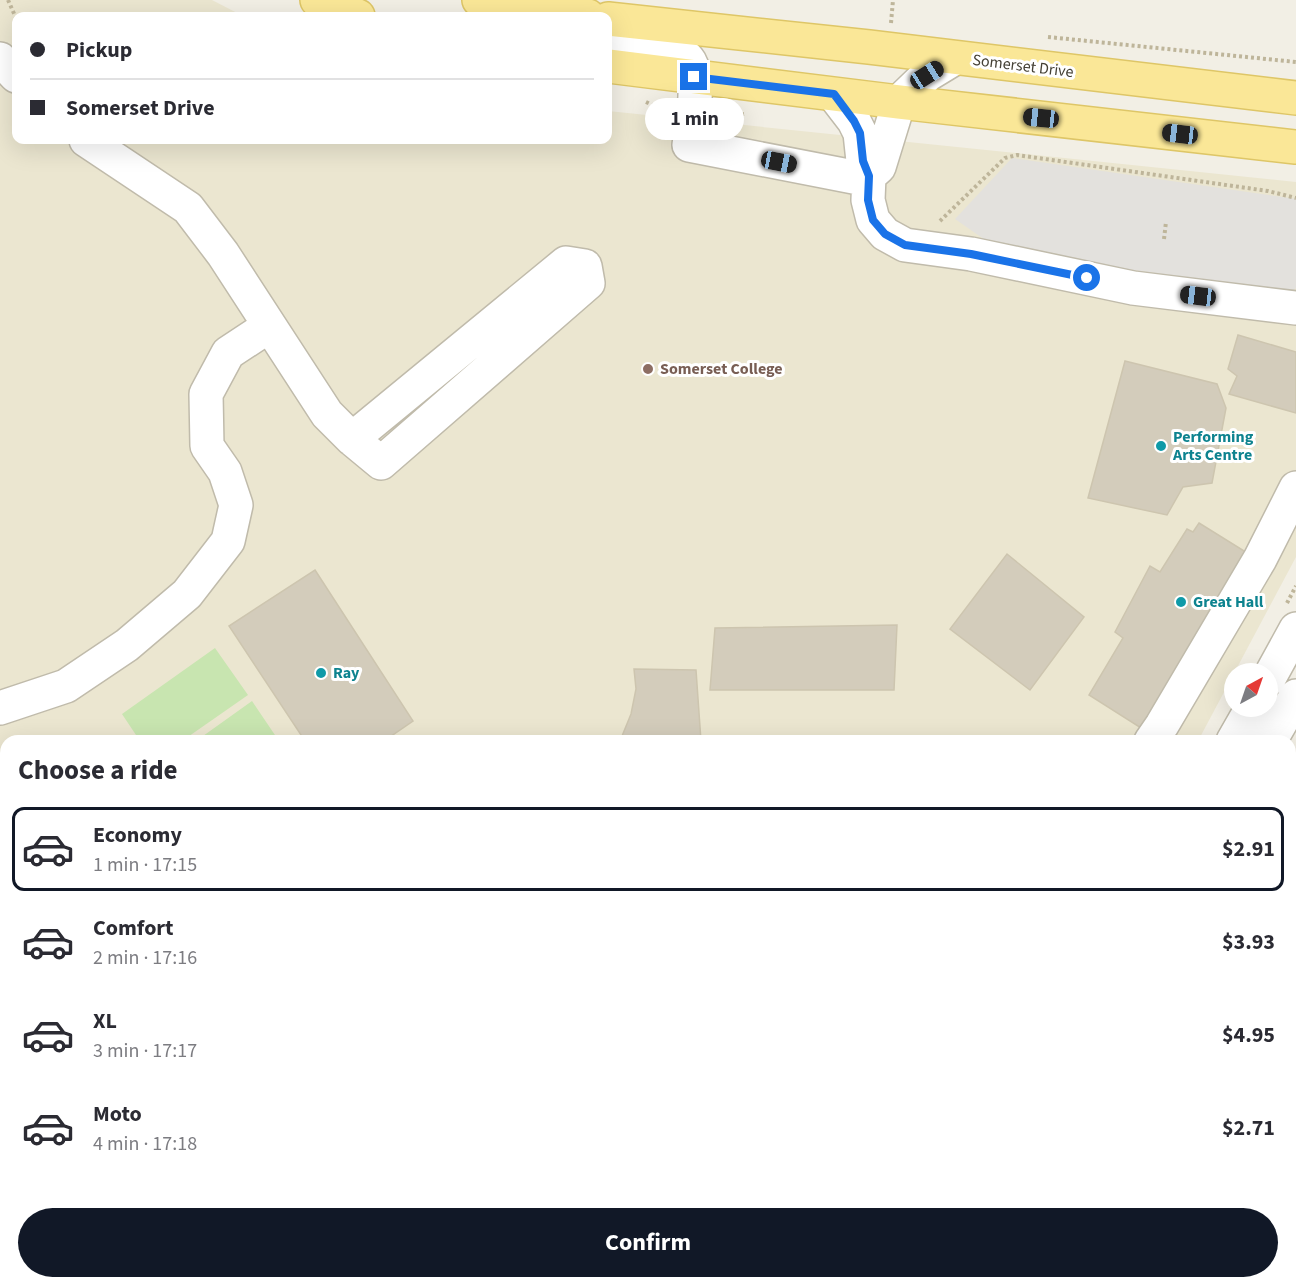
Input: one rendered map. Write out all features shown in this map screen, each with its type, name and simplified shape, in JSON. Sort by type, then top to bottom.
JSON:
[{"type":"main road","points":[[317,0],[348,12]]},
{"type":"main road","points":[[479,0],[552,12]]},
{"type":"main road","name":"Somerset Drive","points":[[612,19],[1296,98]]},
{"type":"main road","points":[[612,67],[1296,147]]},
{"type":"street","points":[[612,37],[660,44],[690,62],[694,77],[694,109],[689,145],[869,178]]},
{"type":"street","points":[[869,178],[879,166],[899,102],[927,75],[955,58]]},
{"type":"street","points":[[0,59],[12,72]]},
{"type":"street","points":[[1154,81],[1242,108],[1296,114]]},
{"type":"street","points":[[834,94],[860,133],[863,161],[869,178],[868,200],[873,220],[885,234],[905,245],[971,254],[1134,288],[1296,308]]},
{"type":"street","points":[[92,144],[188,208],[223,254],[327,414],[351,439],[381,463],[588,283],[585,266],[566,263],[351,439]]},
{"type":"street","points":[[0,708],[66,686],[127,645],[187,594],[228,541],[237,505],[225,472],[207,446],[206,394],[228,353],[269,326]]},
{"type":"street","points":[[1154,735],[1260,559],[1296,488]]},
{"type":"street","points":[[1277,663],[1296,629]]},
{"type":"street","points":[[1273,735],[1296,696]]},
{"type":"street","points":[[1236,735],[1247,717]]},
{"type":"path","points":[[892,21],[893,0]]},
{"type":"path","points":[[1047,37],[1296,62]]},
{"type":"path","points":[[642,101],[662,109],[667,122]]},
{"type":"path","points":[[717,126],[730,116],[745,114]]},
{"type":"path","points":[[933,221],[940,221],[1005,158],[1017,155],[1268,191],[1296,198]]},
{"type":"path","points":[[1164,239],[1166,222]]},
{"type":"shaded area","name":"Somerset College","points":[[0,0],[212,0],[235,12],[12,12],[12,144],[612,144],[612,111],[1296,182],[1296,557],[1240,663],[1224,663],[1224,692],[1201,735],[0,735]]},
{"type":"shaded area","points":[[1012,158],[1296,199],[1296,288],[1294,290],[1270,289],[1126,269],[988,242],[955,219]]},
{"type":"green space","points":[[215,648],[248,695],[191,735],[136,735],[122,714]]},
{"type":"green space","points":[[252,701],[275,735],[204,735]]},
{"type":"building","points":[[1238,335],[1296,352],[1296,413],[1229,394],[1237,376],[1228,369]]},
{"type":"building","name":"Performing Arts Centre","points":[[1125,361],[1217,384],[1226,408],[1212,483],[1183,487],[1167,515],[1088,498]]},
{"type":"building","name":"Great Hall","points":[[1199,523],[1249,554],[1141,728],[1089,695],[1123,638],[1115,632],[1150,566],[1160,572],[1187,529],[1193,532]]},
{"type":"building","points":[[1007,554],[1084,617],[1030,690],[950,629]]},
{"type":"building","name":"Ray","points":[[315,570],[413,721],[393,735],[301,735],[229,626]]},
{"type":"building","points":[[897,625],[894,690],[710,690],[715,628]]},
{"type":"building","points":[[634,669],[696,670],[701,735],[622,735],[631,714],[636,689]]},
{"type":"place","name":"Somerset College","points":[[648,369]]},
{"type":"place","name":"Performing Arts Centre","points":[[1161,446]]},
{"type":"place","name":"Great Hall","points":[[1181,602]]},
{"type":"place","name":"Ray","points":[[321,673]]},
{"type":"route","points":[[694,77],[834,94],[860,133],[863,161],[869,176],[868,200],[873,220],[885,234],[905,245],[971,254],[1087,278]]}]
